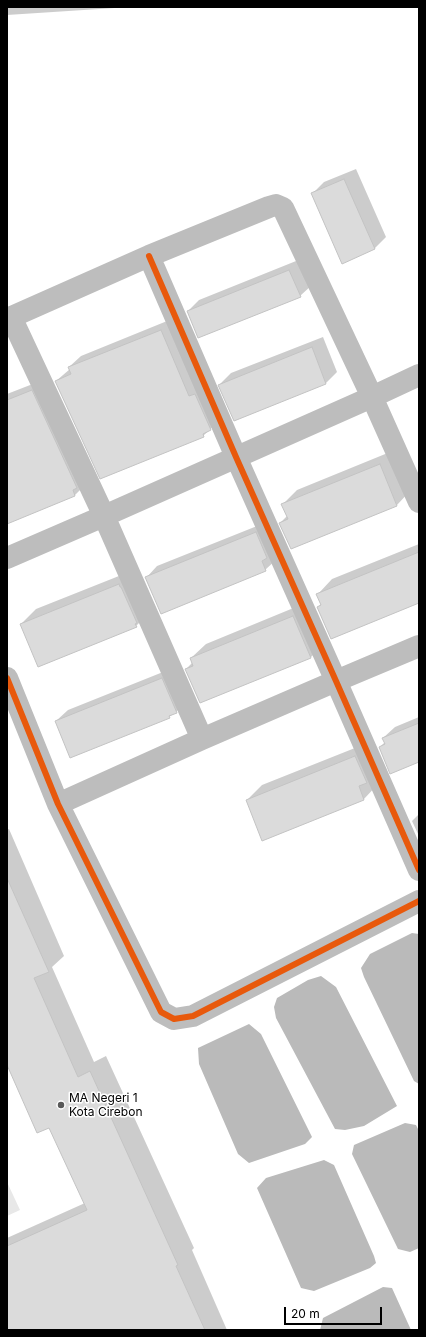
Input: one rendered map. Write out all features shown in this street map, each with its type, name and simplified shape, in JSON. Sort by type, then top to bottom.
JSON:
[{"type":"street","points":[[202,739],[104,516],[9,318],[149,256],[270,207],[276,205],[283,208],[372,397],[419,502]]},
{"type":"street","points":[[149,256],[236,457],[419,870]]},
{"type":"street","points":[[7,558],[419,375]]},
{"type":"street","points":[[58,804],[202,739],[419,646]]},
{"type":"street","points":[[7,678],[58,804],[161,1012],[174,1019],[193,1016],[419,901]]},
{"type":"shaded area","points":[[412,933],[419,934],[419,1084],[414,1081],[361,968],[370,954]]},
{"type":"shaded area","points":[[321,976],[336,987],[397,1106],[364,1126],[345,1130],[335,1129],[276,1018],[274,1007],[277,998],[308,980]]},
{"type":"shaded area","points":[[249,1024],[261,1034],[312,1137],[305,1144],[249,1163],[238,1154],[199,1064],[198,1048]]},
{"type":"shaded area","points":[[405,1123],[416,1125],[419,1131],[419,1248],[410,1252],[398,1249],[352,1154],[354,1145]]},
{"type":"shaded area","points":[[324,1160],[334,1165],[376,1263],[370,1268],[314,1291],[301,1288],[257,1188],[266,1178]]},
{"type":"shaded area","points":[[7,1182],[20,1210],[7,1216]]},
{"type":"shaded area","points":[[383,1287],[392,1288],[411,1330],[320,1330],[323,1318]]},
{"type":"building","points":[[344,179],[375,249],[342,264],[311,193]]},
{"type":"building","points":[[289,270],[301,297],[198,338],[187,311]]},
{"type":"building","points":[[161,330],[189,396],[195,394],[211,430],[203,434],[204,437],[100,479],[55,381],[71,374],[68,367]]},
{"type":"building","points":[[312,347],[326,384],[234,421],[218,385]]},
{"type":"building","points":[[32,390],[77,488],[73,490],[75,496],[7,524],[7,400]]},
{"type":"building","points":[[380,464],[397,506],[291,549],[279,523],[288,519],[281,504]]},
{"type":"building","points":[[256,532],[267,558],[262,561],[266,571],[161,614],[145,577]]},
{"type":"building","points":[[419,552],[419,603],[331,639],[317,607],[321,605],[316,594]]},
{"type":"building","points":[[119,584],[137,623],[135,624],[137,627],[38,667],[20,624]]},
{"type":"building","points":[[293,616],[311,658],[200,703],[185,669],[193,666],[190,658]]},
{"type":"building","points":[[162,678],[177,713],[169,716],[170,718],[70,758],[55,721]]},
{"type":"building","points":[[419,723],[419,762],[390,774],[379,747],[385,744],[382,738]]},
{"type":"building","points":[[355,756],[367,783],[359,786],[364,800],[262,841],[246,800]]},
{"type":"building","name":"MA Negeri 1 Kota Cirebon","points":[[7,878],[49,972],[34,978],[78,1077],[90,1071],[178,1265],[176,1266],[205,1330],[7,1330],[7,1246],[87,1210],[49,1128],[37,1133],[7,1065]]},
{"type":"cycle path","points":[[149,256],[236,457],[419,870]]},
{"type":"cycle path","points":[[7,678],[58,804],[161,1012],[174,1019],[193,1016],[419,901]]},
{"type":"place","name":"MA Negeri 1 Kota Cirebon","points":[[61,1105]]}]
